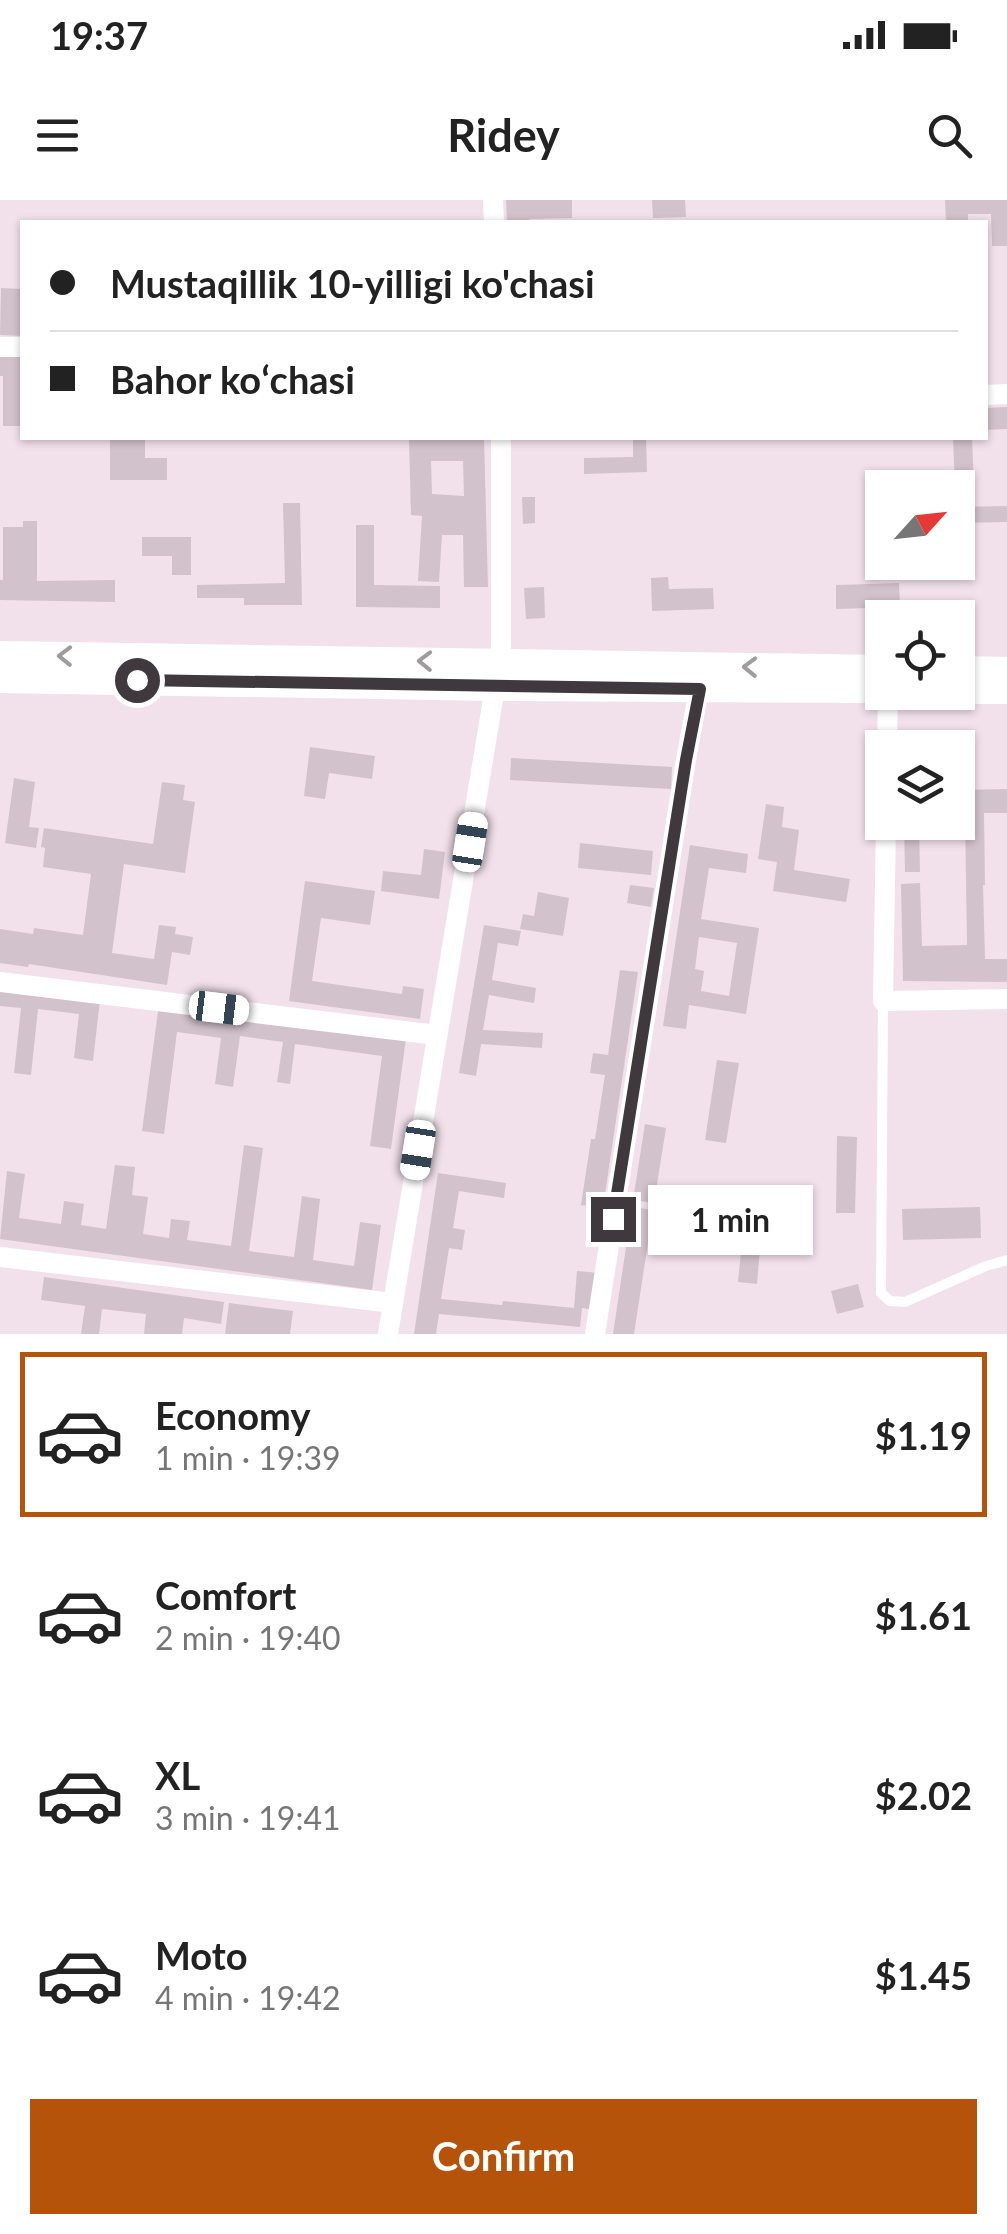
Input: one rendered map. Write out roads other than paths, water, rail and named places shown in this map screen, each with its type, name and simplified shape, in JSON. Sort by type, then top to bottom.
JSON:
[{"type":"main road","points":[[0,654],[498,674],[700,689],[865,691]]},
{"type":"main road","points":[[0,679],[865,669]]},
{"type":"main road","points":[[975,670],[1007,671]]},
{"type":"main road","points":[[975,690],[1007,690]]},
{"type":"street","points":[[388,1334],[498,674],[500,440]]},
{"type":"street","points":[[595,1334],[700,689]]},
{"type":"street","points":[[886,840],[883,1001],[1007,999]]},
{"type":"street","points":[[0,982],[438,1035]]},
{"type":"street","points":[[0,1257],[394,1303]]},
{"type":"lane","points":[[883,1001],[881,1292],[890,1301],[906,1302],[1007,1260]]}]
